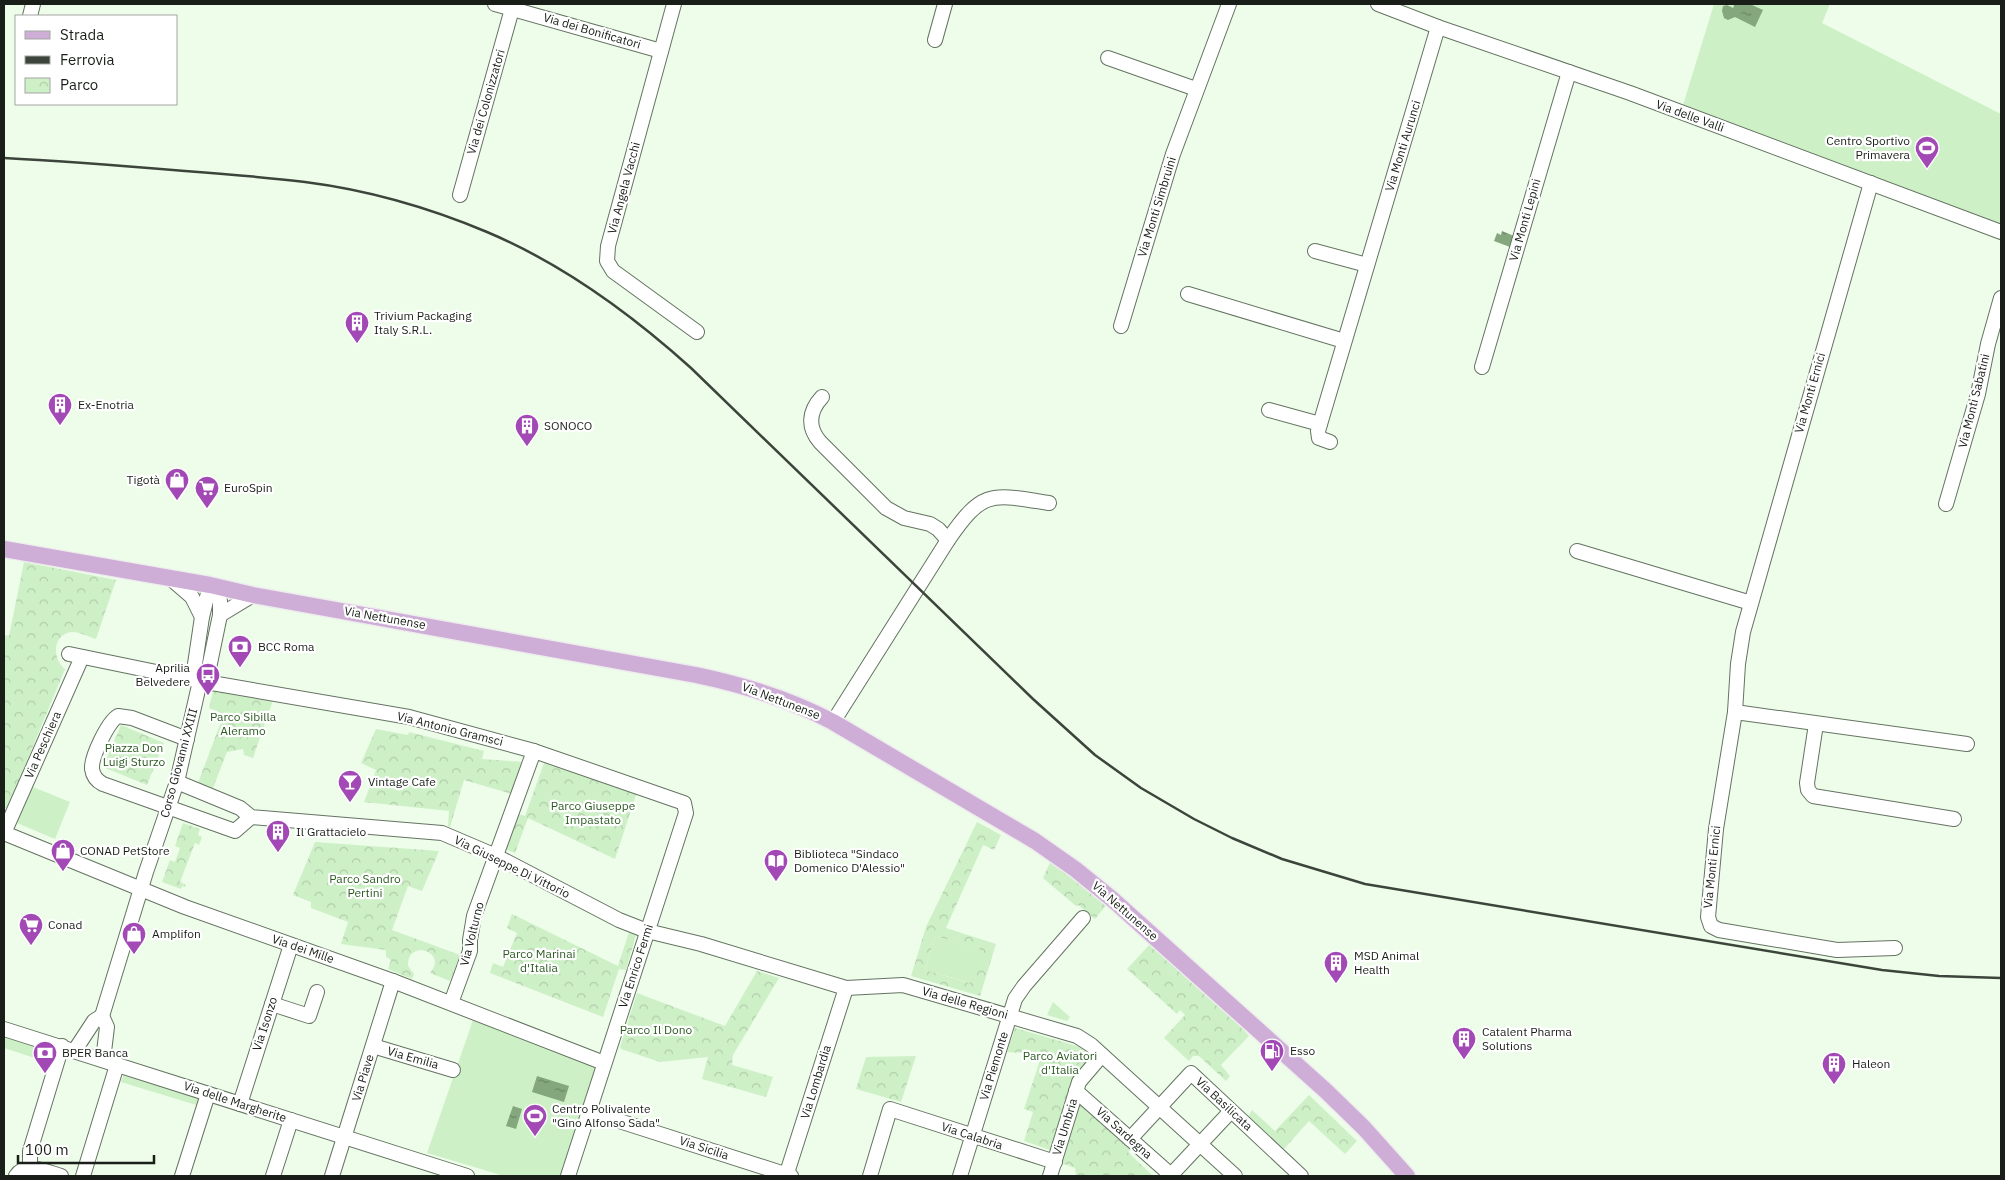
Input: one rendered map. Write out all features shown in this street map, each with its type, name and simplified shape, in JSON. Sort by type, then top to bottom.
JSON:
[{"type":"main road","name":"Via Nettunense","points":[[4,549],[212,585],[253,595],[730,682],[782,698],[833,722],[1027,835],[1084,876],[1326,1091],[1364,1128],[1407,1176]]},
{"type":"street","name":"Via dei Bonificatori","points":[[495,4],[512,9],[531,9],[661,51]]},
{"type":"street","name":"Via Angela Vacchi","points":[[674,4],[608,246],[607,257],[613,270],[697,332]]},
{"type":"street","points":[[935,40],[945,4]]},
{"type":"street","name":"Via Monti Simbruini","points":[[1121,326],[1171,160],[1229,4]]},
{"type":"street","name":"Via delle Valli","points":[[1378,4],[1438,27],[1630,93],[2001,232]]},
{"type":"street","name":"Via dei Colonizzatori","points":[[460,194],[512,9]]},
{"type":"street","name":"Via Monti Aurunci","points":[[1320,424],[1438,27]]},
{"type":"street","points":[[1108,58],[1196,89]]},
{"type":"street","name":"Via Monti Lepini","points":[[1482,367],[1568,72]]},
{"type":"street","name":"Via Monti Ernici","points":[[1871,183],[1751,603],[1739,656],[1735,712],[1715,838],[1708,914],[1710,924],[1719,930],[1830,950],[1855,951],[1895,948]]},
{"type":"street","points":[[1315,251],[1367,266]]},
{"type":"street","points":[[1188,294],[1344,341]]},
{"type":"street","name":"Via Monti Sabatini","points":[[1946,504],[1978,394],[1989,339],[2001,298]]},
{"type":"street","points":[[822,397],[813,410],[811,419],[813,431],[820,442],[886,508],[904,518],[932,525],[948,540]]},
{"type":"street","points":[[1269,410],[1320,424],[1318,436],[1320,439],[1330,442]]},
{"type":"street","points":[[833,722],[967,513],[977,504],[989,499],[1011,497],[1049,503]]},
{"type":"street","points":[[1577,551],[1751,603]]},
{"type":"street","points":[[170,578],[192,597],[202,617]]},
{"type":"street","points":[[212,585],[220,602],[220,615]]},
{"type":"street","name":"Corso Giovanni XXIII","points":[[102,1016],[141,889],[169,808],[187,739],[200,681],[194,670],[202,617],[212,585]]},
{"type":"street","points":[[220,615],[253,595]]},
{"type":"street","name":"Corso Giovanni XXIII","points":[[200,681],[205,678],[209,668],[220,615]]},
{"type":"street","name":"Via Antonio Gramsci","points":[[75,656],[200,681],[409,717],[534,751],[682,802],[686,808],[686,813]]},
{"type":"street","name":"Via Peschiera","points":[[4,833],[75,656]]},
{"type":"street","points":[[1735,712],[1967,744]]},
{"type":"street","points":[[187,739],[132,718],[118,716],[113,719],[108,727],[93,762],[93,772],[100,782],[235,831],[251,817]]},
{"type":"street","points":[[1816,724],[1807,783],[1808,790],[1813,796],[1954,819]]},
{"type":"street","name":"Via Volturno","points":[[451,1003],[470,951],[474,916],[534,751]]},
{"type":"street","name":"Via Giuseppe Di Vittorio","points":[[176,782],[240,808],[251,817],[442,833],[496,856],[619,920],[647,931]]},
{"type":"street","name":"Via Enrico Fermi","points":[[568,1176],[686,813]]},
{"type":"street","name":"Via dei Mille","points":[[4,833],[141,889],[393,981],[604,1063]]},
{"type":"street","name":"Via Piemonte","points":[[960,1176],[1009,1016],[1019,992],[1083,918]]},
{"type":"street","name":"Via delle Regioni","points":[[647,931],[701,944],[846,988],[903,985],[1077,1036],[1089,1043],[1236,1176]]},
{"type":"street","name":"Via Isonzo","points":[[240,1104],[291,945]]},
{"type":"street","name":"Via Piave","points":[[332,1176],[393,981]]},
{"type":"street","name":"Via Lombardia","points":[[788,1176],[846,988]]},
{"type":"street","points":[[272,1004],[309,1016],[317,992]]},
{"type":"street","points":[[30,1168],[30,1152],[68,1048],[94,1020],[102,1016],[107,1027],[103,1060]]},
{"type":"street","name":"Via delle Margherite","points":[[4,1029],[467,1176]]},
{"type":"street","name":"Via Emilia","points":[[373,1046],[453,1070]]},
{"type":"street","name":"Via Umbria","points":[[1050,1176],[1079,1082],[1102,1055]]},
{"type":"street","points":[[82,1176],[117,1065]]},
{"type":"street","name":"Via Basilicata","points":[[1130,1139],[1190,1073],[1301,1176]]},
{"type":"street","name":"Via Sardegna","points":[[1076,1091],[1172,1176]]},
{"type":"street","points":[[182,1176],[208,1094]]},
{"type":"street","name":"Via Calabria","points":[[870,1176],[890,1109],[1054,1162]]},
{"type":"street","name":"Via Sicilia","points":[[588,1111],[788,1176]]},
{"type":"street","points":[[1172,1176],[1232,1111]]},
{"type":"street","points":[[273,1176],[291,1120]]},
{"type":"street","points":[[16,1176],[18,1173],[30,1168],[61,1176]]},
{"type":"green space","name":"Centro Sportivo Primavera","points":[[1714,4],[1830,4],[1822,23],[2001,114],[2001,224],[1683,105]]},
{"type":"green space","points":[[24,562],[116,580],[96,639],[72,632],[65,634],[58,642],[56,653],[61,665],[65,669],[7,809],[4,807],[4,635],[9,636]]},
{"type":"green space","name":"Parco Sibilla Aleramo","points":[[213,691],[273,700],[253,758],[244,755],[243,749],[227,752],[213,788],[198,783],[224,714],[209,708]]},
{"type":"green space","name":"Piazza Don Luigi Sturzo","points":[[121,725],[164,743],[147,785],[103,767]]},
{"type":"green space","points":[[376,729],[408,735],[409,732],[484,751],[482,759],[523,762],[512,794],[464,780],[450,827],[448,826],[449,811],[364,802],[376,770],[361,763]]},
{"type":"green space","name":"Parco Giuseppe Impastato","points":[[544,763],[637,792],[615,859],[528,818],[515,853],[505,849],[518,814],[525,816]]},
{"type":"green space","points":[[33,787],[70,802],[55,839],[17,823]]},
{"type":"green space","points":[[977,822],[1001,835],[994,850],[983,845],[946,928],[996,944],[980,996],[911,976],[926,927]],"holes":[[[935,936],[980,949],[970,983],[925,970]]]},
{"type":"green space","points":[[183,823],[200,829],[198,835],[202,837],[199,845],[195,843],[180,882],[186,885],[185,887],[182,886],[181,889],[162,882],[170,860],[175,862],[180,848],[175,846]]},
{"type":"green space","name":"Parco Sandro Pertini","points":[[315,842],[439,851],[422,891],[408,886],[392,930],[460,955],[450,981],[430,973],[434,966],[434,959],[426,951],[414,952],[409,957],[408,966],[414,974],[412,979],[388,969],[391,960],[386,957],[386,950],[341,944],[348,922],[311,908],[311,902],[293,895]]},
{"type":"green space","points":[[1053,856],[1109,902],[1095,919],[1078,905],[1076,906],[1043,878]]},
{"type":"green space","name":"Parco Marinai d'Italia","points":[[512,914],[618,966],[629,932],[636,935],[626,970],[619,969],[603,1017],[490,973],[493,963],[503,967],[517,933],[507,928]]},
{"type":"green space","points":[[935,936],[981,949],[971,983],[925,970]]},
{"type":"green space","points":[[1150,944],[1221,1005],[1249,1036],[1221,1065],[1230,1076],[1226,1081],[1199,1056],[1193,1056],[1189,1061],[1164,1038],[1185,1015],[1180,1010],[1177,1014],[1127,969]]},
{"type":"green space","name":"Parco Il Dono","points":[[757,971],[779,978],[733,1055],[732,1065],[773,1077],[766,1097],[702,1079],[708,1057],[660,1062],[621,1049],[620,1047],[637,993],[725,1026]]},
{"type":"green space","points":[[1053,1002],[1070,1017],[1067,1021],[1047,1015]]},
{"type":"green space","points":[[473,1020],[596,1067],[562,1176],[504,1176],[427,1153]]},
{"type":"green space","name":"Parco Aviatori d'Italia","points":[[1015,1028],[1080,1047],[1092,1058],[1072,1080],[1050,1150],[1024,1141],[1033,1112],[1024,1109],[1042,1054],[1007,1052]]},
{"type":"green space","points":[[4,1037],[50,1052],[47,1062],[4,1048]]},
{"type":"green space","points":[[916,1056],[901,1102],[856,1089],[866,1057]]},
{"type":"green space","points":[[124,1074],[199,1097],[196,1105],[121,1082]]},
{"type":"green space","points":[[1309,1095],[1357,1141],[1345,1154],[1309,1121],[1284,1149],[1248,1117],[1252,1110],[1275,1131]]},
{"type":"green space","points":[[1080,1104],[1130,1149],[1128,1152],[1153,1176],[1076,1176],[1075,1168],[1061,1163]]},
{"type":"water","points":[[1735,4],[1750,4],[1763,10],[1755,27],[1735,17],[1728,20],[1724,18],[1723,6],[1727,5],[1733,8]]},
{"type":"water","points":[[1502,231],[1514,236],[1510,247],[1494,241],[1497,233],[1501,235]]},
{"type":"water","points":[[537,1076],[569,1086],[564,1102],[532,1092]]},
{"type":"water","points":[[513,1106],[522,1109],[516,1129],[506,1126]]},
{"type":"railway","points":[[4,158],[260,177],[329,185],[398,201],[443,215],[487,232],[542,259],[595,291],[620,309],[691,368],[1033,699],[1095,755],[1141,788],[1194,819],[1232,838],[1282,859],[1365,884],[1882,970],[1939,976],[2001,978]]},
{"type":"place","name":"Centro Sportivo Primavera","points":[[1927,169]]},
{"type":"place","name":"Trivium Packaging Italy S.R.L.","points":[[357,344]]},
{"type":"place","name":"Ex-Enotria","points":[[60,426]]},
{"type":"place","name":"SONOCO","points":[[527,447]]},
{"type":"place","name":"Tigotà","points":[[177,501]]},
{"type":"place","name":"EuroSpin","points":[[207,509]]},
{"type":"place","name":"BCC Roma","points":[[240,668]]},
{"type":"place","name":"Aprilia Belvedere","points":[[208,696]]},
{"type":"place","name":"Vintage Cafe","points":[[350,803]]},
{"type":"place","name":"Il Grattacielo","points":[[278,853]]},
{"type":"place","name":"CONAD PetStore","points":[[63,872]]},
{"type":"place","name":"Biblioteca \"Sindaco Domenico D'Alessio\"","points":[[776,882]]},
{"type":"place","name":"Conad","points":[[31,946]]},
{"type":"place","name":"Amplifon","points":[[134,955]]},
{"type":"place","name":"MSD Animal Health","points":[[1336,984]]},
{"type":"place","name":"Catalent Pharma Solutions","points":[[1464,1060]]},
{"type":"place","name":"Esso","points":[[1272,1072]]},
{"type":"place","name":"BPER Banca","points":[[45,1074]]},
{"type":"place","name":"Haleon","points":[[1834,1085]]},
{"type":"place","name":"Centro Polivalente \"Gino Alfonso Sada\"","points":[[535,1137]]}]
